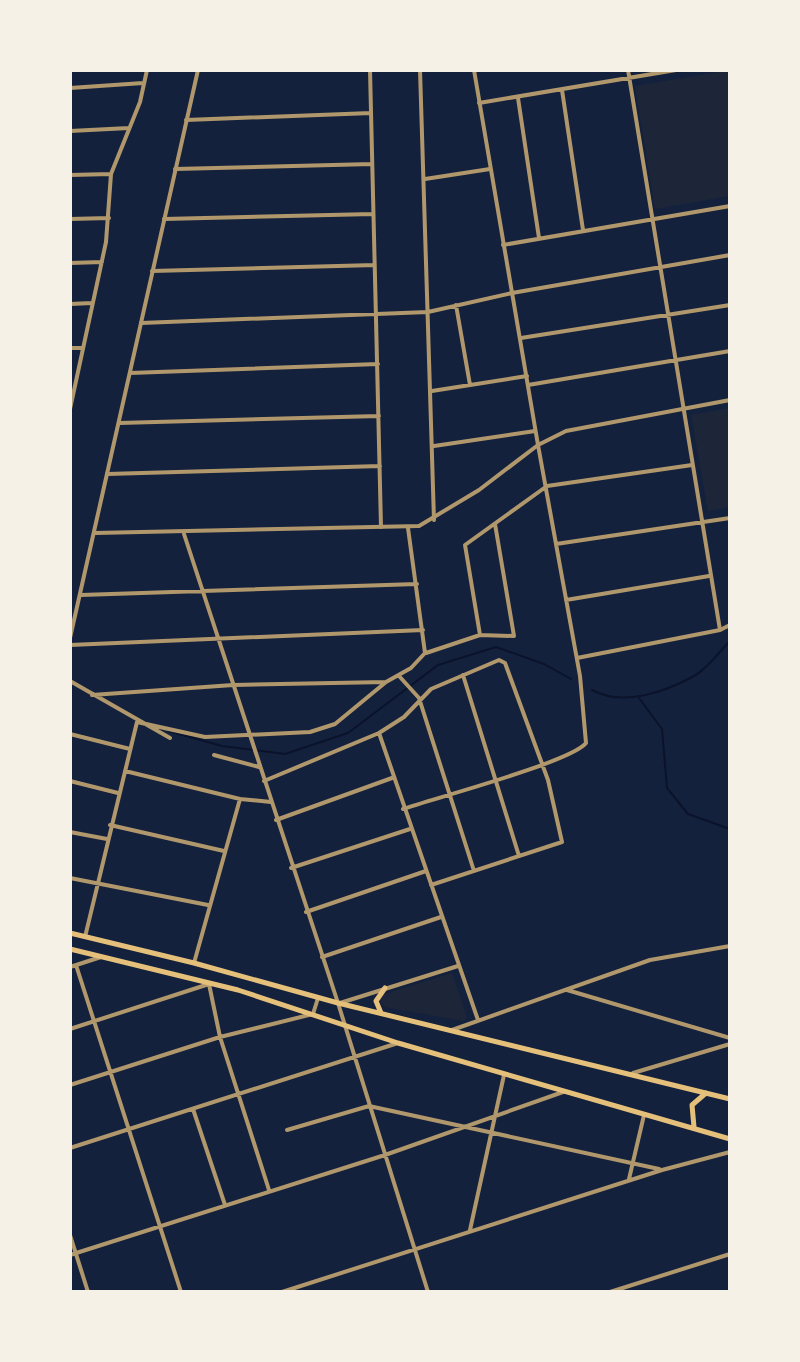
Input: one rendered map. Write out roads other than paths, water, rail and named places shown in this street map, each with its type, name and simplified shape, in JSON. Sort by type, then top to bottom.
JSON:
[{"type":"main road","points":[[70,933],[338,1003],[730,1099]]},
{"type":"main road","points":[[70,949],[209,984],[504,1075],[730,1139]]},
{"type":"main road","points":[[381,1013],[376,1001],[385,988]]},
{"type":"main road","points":[[694,1128],[692,1105],[707,1092]]},
{"type":"street","points":[[70,409],[102,262],[109,218],[111,174],[147,70]]},
{"type":"street","points":[[70,638],[198,70]]},
{"type":"street","points":[[370,70],[381,527]]},
{"type":"street","points":[[420,70],[434,520]]},
{"type":"street","points":[[403,809],[542,764],[584,747],[587,737],[577,658],[474,70]]},
{"type":"street","points":[[628,70],[673,360],[720,630]]},
{"type":"street","points":[[479,103],[676,70]]},
{"type":"street","points":[[70,88],[145,83]]},
{"type":"street","points":[[562,90],[583,231]]},
{"type":"street","points":[[518,97],[539,238]]},
{"type":"street","points":[[186,120],[371,113]]},
{"type":"street","points":[[70,131],[129,128]]},
{"type":"street","points":[[175,169],[372,164]]},
{"type":"street","points":[[425,179],[490,169]]},
{"type":"street","points":[[70,175],[111,174]]},
{"type":"street","points":[[503,245],[730,206]]},
{"type":"street","points":[[164,219],[373,214]]},
{"type":"street","points":[[70,219],[109,218]]},
{"type":"street","points":[[141,323],[428,312],[512,293],[730,255]]},
{"type":"street","points":[[70,263],[102,262]]},
{"type":"street","points":[[152,271],[375,265]]},
{"type":"street","points":[[70,304],[93,303]]},
{"type":"street","points":[[456,305],[470,385]]},
{"type":"street","points":[[521,338],[730,305]]},
{"type":"street","points":[[70,348],[83,348]]},
{"type":"street","points":[[528,385],[730,351]]},
{"type":"street","points":[[130,373],[378,364]]},
{"type":"street","points":[[432,391],[527,376]]},
{"type":"street","points":[[95,533],[184,534],[408,528],[434,520],[538,445],[587,425],[730,400]]},
{"type":"street","points":[[119,423],[379,416]]},
{"type":"street","points":[[434,446],[535,431]]},
{"type":"street","points":[[480,635],[466,544],[547,486],[692,465]]},
{"type":"street","points":[[107,474],[380,466]]},
{"type":"street","points":[[556,544],[730,518]]},
{"type":"street","points":[[137,722],[198,736],[249,737],[327,728],[386,682],[399,676],[425,653],[480,635],[511,638],[514,633],[495,524]]},
{"type":"street","points":[[408,528],[425,653]]},
{"type":"street","points":[[184,534],[291,868],[338,1003],[428,1292]]},
{"type":"street","points":[[566,600],[709,576]]},
{"type":"street","points":[[81,595],[417,584]]},
{"type":"street","points":[[577,658],[720,630],[730,625]]},
{"type":"street","points":[[70,645],[423,630]]},
{"type":"street","points":[[264,781],[379,733],[404,717],[419,698],[463,675],[490,662],[505,663],[542,764],[563,839],[559,845],[431,885]]},
{"type":"street","points":[[463,675],[520,857]]},
{"type":"street","points":[[399,676],[419,698],[474,871]]},
{"type":"street","points":[[70,681],[137,722],[170,738]]},
{"type":"street","points":[[92,695],[233,685],[386,682]]},
{"type":"street","points":[[85,937],[137,722]]},
{"type":"street","points":[[379,733],[478,1020]]},
{"type":"street","points":[[70,734],[130,749]]},
{"type":"street","points":[[214,755],[258,765]]},
{"type":"street","points":[[125,771],[240,799],[271,802]]},
{"type":"street","points":[[276,820],[392,778]]},
{"type":"street","points":[[70,781],[119,794]]},
{"type":"street","points":[[194,963],[240,799]]},
{"type":"street","points":[[110,825],[224,851]]},
{"type":"street","points":[[291,868],[411,829]]},
{"type":"street","points":[[70,832],[107,839]]},
{"type":"street","points":[[306,912],[426,871]]},
{"type":"street","points":[[70,878],[208,905]]},
{"type":"street","points":[[322,957],[441,917]]},
{"type":"street","points":[[452,1030],[664,956],[730,946]]},
{"type":"street","points":[[70,967],[101,957]]},
{"type":"street","points":[[76,965],[126,1131],[181,1292]]},
{"type":"street","points":[[338,1003],[458,966]]},
{"type":"street","points":[[70,1029],[209,984],[220,1037],[269,1191]]},
{"type":"street","points":[[565,989],[730,1041]]},
{"type":"street","points":[[70,1085],[220,1037],[313,1014],[319,997]]},
{"type":"street","points":[[633,1073],[730,1041]]},
{"type":"street","points":[[70,1148],[398,1043]]},
{"type":"street","points":[[470,1230],[504,1075]]},
{"type":"street","points":[[73,1254],[385,1155],[563,1092]]},
{"type":"street","points":[[287,1130],[369,1106],[662,1170]]},
{"type":"street","points":[[193,1109],[225,1205]]},
{"type":"street","points":[[628,1181],[644,1115]]},
{"type":"street","points":[[282,1292],[662,1170],[730,1152]]},
{"type":"street","points":[[70,1235],[73,1254],[88,1292]]},
{"type":"street","points":[[610,1292],[730,1254]]},
{"type":"waterway","points":[[592,690],[617,697],[657,692],[699,673],[730,641]]},
{"type":"waterway","points":[[168,731],[222,746],[285,754],[348,733],[438,665],[496,647],[544,664],[571,679]]},
{"type":"waterway","points":[[639,698],[662,729],[667,788],[688,814],[730,829]]}]
